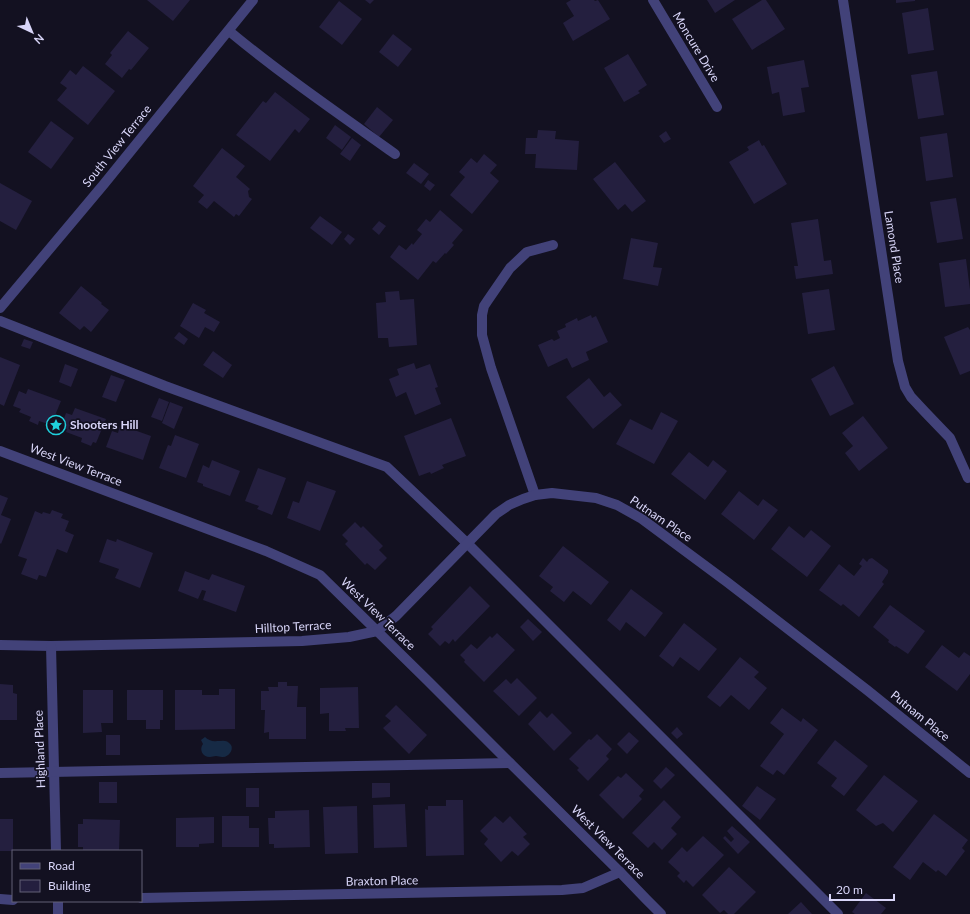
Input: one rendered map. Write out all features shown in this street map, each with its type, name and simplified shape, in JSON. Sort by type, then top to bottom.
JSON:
[{"type":"street","name":"South View Terrace","points":[[0,308],[104,184],[253,0]]},
{"type":"street","name":"Moncure Drive","points":[[653,0],[717,107]]},
{"type":"street","name":"Lamond Place","points":[[843,0],[898,361],[905,387],[911,397],[950,438],[968,478]]},
{"type":"street","points":[[229,31],[269,63],[395,154]]},
{"type":"street","points":[[535,495],[491,368],[482,335],[482,316],[484,306],[510,268],[527,252],[553,245]]},
{"type":"street","points":[[0,321],[165,386],[387,467],[467,542],[838,914]]},
{"type":"street","name":"West View Terrace","points":[[0,450],[266,551],[320,576],[378,631],[661,914]]},
{"type":"street","name":"Putnam Place","points":[[535,495],[552,493],[596,498],[616,505],[642,519],[837,666],[970,773]]},
{"type":"street","name":"Hilltop Terrace","points":[[0,646],[302,641],[349,637],[378,631],[396,616],[496,514],[523,498],[535,495]]},
{"type":"street","name":"Highland Place","points":[[50,646],[56,850]]},
{"type":"street","points":[[0,773],[510,763]]},
{"type":"street","name":"Braxton Place","points":[[142,898],[562,890],[583,888],[620,872]]},
{"type":"street","points":[[0,899],[12,900]]},
{"type":"street","points":[[58,902],[58,914]]},
{"type":"water","points":[[205,737],[212,741],[228,742],[232,747],[230,753],[224,757],[205,756],[201,750],[203,744],[201,740]]},
{"type":"building","points":[[147,0],[190,0],[173,21]]},
{"type":"building","points":[[365,0],[374,0],[370,4]]},
{"type":"building","points":[[571,0],[598,0],[610,19],[573,41],[563,23],[574,16],[566,3]]},
{"type":"building","points":[[707,0],[735,0],[715,13]]},
{"type":"building","points":[[762,0],[766,0],[785,29],[752,50],[732,19]]},
{"type":"building","points":[[896,0],[915,0],[915,1],[896,3]]},
{"type":"building","points":[[339,1],[362,19],[342,45],[319,27]]},
{"type":"building","points":[[928,8],[934,50],[908,54],[902,13]]},
{"type":"building","points":[[128,31],[149,48],[131,70],[129,69],[122,78],[105,64],[112,55],[110,53]]},
{"type":"building","points":[[393,34],[412,49],[398,67],[379,52]]},
{"type":"building","points":[[628,54],[647,85],[638,91],[640,93],[624,102],[604,68]]},
{"type":"building","points":[[804,60],[809,87],[801,88],[805,112],[783,116],[779,92],[772,94],[767,67]]},
{"type":"building","points":[[83,66],[115,91],[88,125],[57,100],[67,88],[60,83],[70,70],[76,75]]},
{"type":"building","points":[[937,71],[944,115],[918,119],[911,75]]},
{"type":"building","points":[[275,92],[310,119],[299,133],[295,129],[270,161],[236,135],[263,101],[266,103]]},
{"type":"building","points":[[377,107],[393,120],[379,137],[364,124]]},
{"type":"building","points":[[51,121],[74,138],[51,169],[28,152]]},
{"type":"building","points":[[335,125],[351,137],[342,150],[326,138]]},
{"type":"building","points":[[538,130],[556,131],[555,139],[579,141],[577,170],[535,168],[536,154],[525,154],[526,138],[537,138]]},
{"type":"building","points":[[666,131],[671,139],[664,143],[659,136]]},
{"type":"building","points":[[947,133],[953,177],[926,181],[920,137]]},
{"type":"building","points":[[352,138],[361,145],[350,161],[340,154]]},
{"type":"building","points":[[759,140],[762,146],[764,145],[787,184],[754,204],[729,162],[749,150],[747,147]]},
{"type":"building","points":[[222,148],[245,166],[236,177],[250,189],[248,191],[249,197],[252,199],[239,216],[236,214],[234,217],[214,201],[207,209],[198,202],[204,195],[193,186]]},
{"type":"building","points":[[484,154],[497,165],[490,173],[499,181],[472,214],[450,195],[465,177],[459,172],[471,158],[477,163]]},
{"type":"building","points":[[615,162],[646,201],[632,212],[625,204],[618,210],[593,179]]},
{"type":"building","points":[[414,163],[429,174],[421,184],[406,173]]},
{"type":"building","points":[[428,180],[435,185],[430,191],[424,186]]},
{"type":"building","points":[[0,183],[32,201],[16,230],[0,221]]},
{"type":"building","points":[[956,198],[963,239],[937,243],[930,202]]},
{"type":"building","points":[[440,210],[463,230],[452,243],[454,245],[446,254],[445,253],[436,263],[433,261],[418,280],[390,257],[399,245],[406,250],[412,243],[413,245],[422,234],[417,230],[426,219],[430,222]]},
{"type":"building","points":[[320,216],[342,232],[332,245],[310,228]]},
{"type":"building","points":[[818,219],[824,261],[831,260],[833,274],[796,279],[794,266],[798,266],[791,223]]},
{"type":"building","points":[[379,221],[386,226],[379,235],[372,229]]},
{"type":"building","points":[[348,234],[355,239],[350,245],[344,239]]},
{"type":"building","points":[[631,238],[658,243],[653,267],[662,268],[658,286],[623,279]]},
{"type":"building","points":[[966,259],[970,290],[970,304],[945,307],[939,263]]},
{"type":"building","points":[[81,286],[109,310],[91,332],[84,326],[80,330],[59,313]]},
{"type":"building","points":[[829,289],[835,330],[808,334],[802,293]]},
{"type":"building","points":[[399,291],[400,300],[414,299],[417,345],[389,347],[388,338],[378,338],[376,303],[386,302],[385,292]]},
{"type":"building","points":[[193,303],[206,310],[204,313],[220,322],[214,332],[205,327],[199,338],[180,326]]},
{"type":"building","points":[[591,315],[592,318],[596,316],[608,342],[586,352],[589,360],[572,368],[567,358],[548,367],[538,345],[552,339],[554,341],[560,338],[557,331],[566,327],[565,324],[577,318],[578,321]]},
{"type":"building","points":[[968,327],[970,330],[970,371],[960,375],[944,337]]},
{"type":"building","points":[[179,332],[188,339],[184,345],[174,338]]},
{"type":"building","points":[[24,339],[33,342],[30,349],[21,346]]},
{"type":"building","points":[[213,351],[232,365],[223,378],[203,365]]},
{"type":"building","points":[[0,357],[20,365],[4,406],[0,404]]},
{"type":"building","points":[[414,363],[416,369],[430,364],[438,387],[435,388],[441,404],[415,415],[406,392],[396,397],[389,379],[399,375],[397,369]]},
{"type":"building","points":[[65,364],[78,369],[71,387],[59,382]]},
{"type":"building","points":[[834,366],[854,404],[830,416],[811,379]]},
{"type":"building","points":[[111,375],[125,380],[116,402],[102,397]]},
{"type":"building","points":[[589,378],[604,397],[610,392],[622,405],[593,429],[566,397]]},
{"type":"building","points":[[28,389],[61,401],[51,425],[39,421],[38,425],[29,421],[31,417],[19,412],[21,409],[13,406],[19,391],[26,394]]},
{"type":"building","points":[[159,398],[169,402],[162,421],[151,417]]},
{"type":"building","points":[[170,402],[183,407],[174,429],[162,423]]},
{"type":"building","points":[[75,408],[106,419],[96,443],[93,442],[91,446],[81,442],[82,438],[66,432],[67,429],[61,427],[66,413],[72,415]]},
{"type":"building","points":[[661,412],[678,421],[654,464],[616,444],[630,419],[652,430]]},
{"type":"building","points":[[863,416],[888,448],[859,471],[845,453],[853,446],[842,433]]},
{"type":"building","points":[[451,418],[466,456],[442,465],[444,468],[431,474],[430,472],[419,476],[404,436]]},
{"type":"building","points":[[120,425],[151,436],[143,460],[106,447],[112,431],[118,433]]},
{"type":"building","points":[[175,435],[199,444],[186,478],[159,468],[168,445],[171,446]]},
{"type":"building","points":[[689,452],[708,467],[713,460],[727,471],[705,500],[671,474]]},
{"type":"building","points":[[212,460],[240,471],[230,496],[203,486],[203,484],[197,482],[203,465],[209,468]]},
{"type":"building","points":[[258,468],[286,478],[272,515],[257,509],[259,506],[245,501]]},
{"type":"building","points":[[307,481],[336,491],[320,531],[287,518],[293,501],[299,503]]},
{"type":"building","points":[[739,491],[758,506],[763,499],[778,510],[754,540],[721,514]]},
{"type":"building","points":[[0,495],[8,498],[1,515],[11,519],[1,544],[0,543]]},
{"type":"building","points":[[52,510],[63,514],[61,518],[69,521],[65,531],[74,535],[67,553],[57,549],[46,577],[39,575],[37,580],[21,574],[27,559],[18,556],[35,511],[42,514],[43,512],[50,514]]},
{"type":"building","points":[[355,522],[361,528],[363,526],[383,546],[379,550],[387,558],[375,570],[367,563],[365,565],[345,544],[348,541],[342,535]]},
{"type":"building","points":[[789,526],[804,538],[811,530],[831,546],[807,577],[771,549]]},
{"type":"building","points":[[107,539],[116,542],[117,539],[153,553],[140,588],[115,578],[119,569],[99,562]]},
{"type":"building","points":[[563,546],[609,582],[591,605],[573,591],[564,602],[550,591],[553,587],[539,576]]},
{"type":"building","points":[[863,558],[867,562],[872,558],[888,570],[888,573],[882,582],[884,584],[859,617],[843,604],[841,606],[819,590],[839,564],[854,576],[862,566],[859,564]]},
{"type":"building","points":[[185,571],[209,580],[212,574],[245,586],[236,612],[203,600],[206,591],[202,590],[198,599],[178,591]]},
{"type":"building","points":[[470,586],[490,606],[455,642],[453,639],[449,644],[445,641],[440,646],[428,634],[433,629],[431,627]]},
{"type":"building","points":[[631,589],[663,613],[645,637],[626,622],[620,631],[607,620]]},
{"type":"building","points":[[890,605],[925,631],[908,654],[888,642],[889,640],[873,627]]},
{"type":"building","points":[[528,619],[542,632],[533,641],[520,627]]},
{"type":"building","points":[[684,623],[717,649],[699,671],[680,657],[673,667],[659,656]]},
{"type":"building","points":[[497,633],[515,650],[484,682],[464,662],[465,660],[460,655],[471,644],[477,649],[490,636],[492,638]]},
{"type":"building","points":[[942,645],[959,658],[964,652],[970,656],[970,674],[957,691],[925,667]]},
{"type":"building","points":[[740,657],[759,672],[754,677],[767,688],[749,710],[731,695],[720,707],[707,697]]},
{"type":"building","points":[[517,678],[537,698],[519,716],[493,691],[506,679],[511,684]]},
{"type":"building","points":[[278,682],[287,682],[287,686],[298,686],[297,707],[306,707],[306,739],[269,739],[269,732],[264,733],[265,710],[261,710],[261,691],[269,691],[268,687],[278,687]]},
{"type":"building","points":[[0,684],[13,685],[13,693],[17,694],[17,720],[0,720]]},
{"type":"building","points":[[358,687],[359,728],[345,728],[346,731],[329,731],[329,713],[320,714],[320,688]]},
{"type":"building","points":[[219,689],[235,689],[235,729],[175,730],[175,690],[202,690],[202,695],[219,695]]},
{"type":"building","points":[[83,690],[113,690],[113,723],[101,723],[102,732],[83,733]]},
{"type":"building","points":[[127,690],[163,690],[163,720],[160,720],[160,729],[146,729],[146,720],[127,720]]},
{"type":"building","points":[[396,705],[427,735],[409,754],[383,728],[391,721],[385,716]]},
{"type":"building","points":[[782,708],[801,722],[803,718],[818,730],[784,775],[777,770],[773,775],[760,766],[784,734],[770,723]]},
{"type":"building","points":[[540,711],[547,718],[552,713],[572,733],[554,751],[528,724]]},
{"type":"building","points":[[677,727],[683,734],[677,739],[671,733]]},
{"type":"building","points":[[629,732],[639,741],[627,754],[617,744]]},
{"type":"building","points":[[597,734],[612,749],[606,756],[609,759],[588,781],[577,770],[579,768],[569,759],[589,739],[591,740]]},
{"type":"building","points":[[106,735],[120,735],[120,755],[106,755]]},
{"type":"building","points":[[835,740],[868,766],[844,796],[831,786],[837,778],[817,763]]},
{"type":"building","points":[[666,767],[675,775],[661,789],[653,781]]},
{"type":"building","points":[[626,773],[644,790],[639,796],[642,799],[623,819],[599,795],[618,776],[621,778]]},
{"type":"building","points":[[884,775],[918,801],[893,832],[883,823],[876,826],[856,810]]},
{"type":"building","points":[[99,782],[117,782],[117,803],[99,803]]},
{"type":"building","points":[[372,783],[390,783],[390,797],[372,798]]},
{"type":"building","points":[[757,786],[776,799],[760,820],[742,806]]},
{"type":"building","points":[[246,788],[259,788],[259,807],[246,807]]},
{"type":"building","points":[[446,800],[463,800],[464,855],[426,856],[425,809],[428,810],[428,806],[446,806]]},
{"type":"building","points":[[664,800],[681,817],[671,828],[677,834],[662,850],[654,842],[648,848],[632,833]]},
{"type":"building","points":[[405,804],[407,847],[374,848],[373,805]]},
{"type":"building","points":[[357,806],[358,853],[325,854],[323,807]]},
{"type":"building","points":[[309,810],[310,847],[274,848],[274,844],[269,844],[268,818],[275,818],[275,811]]},
{"type":"building","points":[[934,814],[968,840],[962,848],[965,851],[946,876],[938,870],[936,872],[923,862],[910,880],[893,867]]},
{"type":"building","points":[[222,816],[249,816],[249,828],[259,828],[259,847],[222,847]]},
{"type":"building","points":[[495,816],[503,823],[510,816],[527,834],[523,837],[530,844],[518,856],[512,851],[501,862],[484,844],[488,839],[480,831]]},
{"type":"building","points":[[214,817],[214,843],[199,844],[199,847],[176,847],[176,818]]},
{"type":"building","points":[[0,819],[13,819],[13,850],[0,851]]},
{"type":"building","points":[[83,819],[120,820],[119,850],[83,850],[83,847],[78,847],[78,824],[83,824]]},
{"type":"building","points":[[732,826],[750,842],[738,854],[723,838],[725,836],[731,842],[734,839],[727,831]]},
{"type":"building","points":[[703,836],[724,855],[693,887],[686,880],[684,883],[677,876],[680,873],[668,862],[682,847],[687,852]]},
{"type":"building","points":[[729,867],[756,892],[734,914],[728,914],[724,910],[720,913],[702,895]]},
{"type":"building","points":[[866,893],[886,908],[881,914],[855,914],[852,912]]},
{"type":"building","points":[[801,902],[812,914],[788,914]]},
{"type":"place","name":"Shooters Hill","points":[[56,425]]}]
